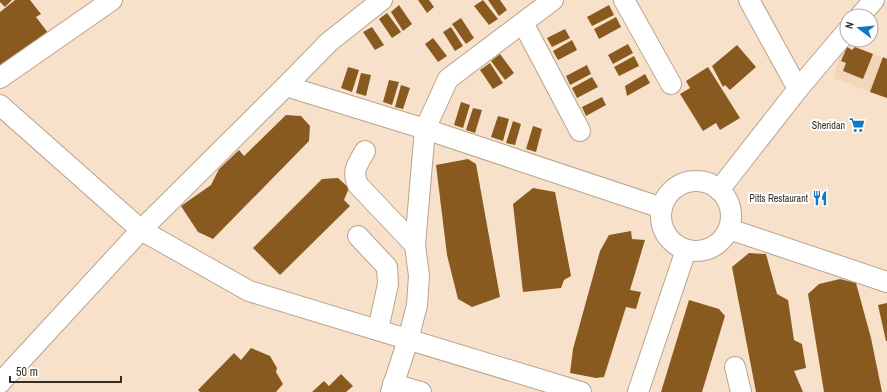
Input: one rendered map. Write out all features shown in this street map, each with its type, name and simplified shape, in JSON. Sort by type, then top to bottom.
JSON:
[{"type":"street","points":[[0,78],[112,0]]},
{"type":"street","points":[[0,383],[141,230],[329,42],[382,0]]},
{"type":"street","points":[[420,392],[392,388],[408,340],[417,306],[419,276],[415,245],[425,129],[448,79],[553,0]]},
{"type":"street","points":[[624,0],[671,84]]},
{"type":"street","points":[[749,0],[798,89]]},
{"type":"street","points":[[867,8],[874,0]]},
{"type":"street","points":[[523,23],[580,131]]},
{"type":"street","points":[[720,190],[798,89],[839,40]]},
{"type":"street","points":[[286,86],[425,129],[662,208]]},
{"type":"street","points":[[0,105],[141,230],[249,290],[581,392]]},
{"type":"street","points":[[365,151],[355,171],[355,178],[358,185],[415,245]]},
{"type":"street","points":[[698,181],[709,183],[720,190],[726,198],[730,208],[731,218],[729,229],[724,238],[707,250],[696,252],[686,250],[676,246],[668,238],[663,229],[661,218],[662,208],[667,197],[675,188],[686,182],[698,181]]},
{"type":"street","points":[[729,229],[887,282]]},
{"type":"street","points":[[358,236],[387,267],[388,284],[378,330]]},
{"type":"street","points":[[638,392],[686,250]]},
{"type":"street","points":[[734,367],[741,392]]},
{"type":"shaded area","points":[[842,48],[859,48],[887,59],[887,98],[834,78]]},
{"type":"building","points":[[0,0],[12,0],[5,7]]},
{"type":"building","points":[[15,0],[30,0],[41,14],[36,17],[52,38],[0,79],[0,12]]},
{"type":"building","points":[[418,0],[429,0],[434,7],[427,13]]},
{"type":"building","points":[[483,0],[498,19],[489,25],[474,6]]},
{"type":"building","points":[[488,0],[500,0],[507,10],[499,16]]},
{"type":"building","points":[[399,5],[412,24],[403,31],[391,12]]},
{"type":"building","points":[[609,5],[614,15],[592,26],[587,17]]},
{"type":"building","points":[[387,13],[401,32],[392,38],[379,19]]},
{"type":"building","points":[[616,17],[621,27],[599,39],[594,29]]},
{"type":"building","points":[[461,18],[474,38],[466,44],[452,24]]},
{"type":"building","points":[[372,27],[384,45],[375,50],[363,32]]},
{"type":"building","points":[[451,27],[463,46],[455,51],[443,32]]},
{"type":"building","points":[[565,29],[570,38],[552,47],[547,38]]},
{"type":"building","points":[[433,38],[447,56],[438,62],[425,44]]},
{"type":"building","points":[[572,40],[577,50],[558,60],[553,51]]},
{"type":"building","points":[[628,44],[633,53],[613,64],[608,55]]},
{"type":"building","points":[[737,45],[756,67],[730,90],[725,85],[723,87],[712,66]]},
{"type":"building","points":[[847,48],[852,50],[854,48],[858,48],[873,54],[863,79],[843,71],[846,63],[841,61]]},
{"type":"building","points":[[500,54],[514,73],[505,80],[491,61]]},
{"type":"building","points":[[634,56],[639,66],[619,76],[614,67]]},
{"type":"building","points":[[883,57],[887,59],[887,98],[870,92]]},
{"type":"building","points":[[490,63],[503,83],[493,89],[480,70]]},
{"type":"building","points":[[587,65],[591,74],[570,85],[566,76]]},
{"type":"building","points":[[348,67],[359,70],[352,92],[341,88]]},
{"type":"building","points":[[708,67],[740,118],[720,130],[716,123],[703,131],[680,94],[690,88],[686,81]]},
{"type":"building","points":[[361,73],[371,75],[366,96],[356,93]]},
{"type":"building","points":[[645,74],[650,83],[627,96],[625,86]]},
{"type":"building","points":[[592,77],[598,87],[577,98],[572,88]]},
{"type":"building","points":[[389,80],[399,82],[392,105],[383,102]]},
{"type":"building","points":[[401,85],[410,88],[403,109],[395,107]]},
{"type":"building","points":[[602,97],[606,105],[586,116],[582,107]]},
{"type":"building","points":[[461,102],[470,105],[463,128],[454,125]]},
{"type":"building","points":[[473,108],[482,110],[475,133],[466,130]]},
{"type":"building","points":[[286,115],[301,116],[310,126],[309,141],[213,239],[198,232],[181,206],[211,185],[219,169],[239,150],[244,156]]},
{"type":"building","points":[[498,116],[509,119],[503,141],[491,137]]},
{"type":"building","points":[[513,121],[521,124],[515,145],[506,143]]},
{"type":"building","points":[[533,126],[542,129],[536,152],[526,149]]},
{"type":"building","points":[[468,159],[476,164],[500,297],[472,307],[458,299],[447,255],[436,165]]},
{"type":"building","points":[[338,178],[349,188],[344,200],[350,206],[280,275],[253,248],[322,179]]},
{"type":"building","points":[[533,188],[555,192],[571,276],[564,280],[561,288],[523,292],[513,204]]},
{"type":"building","points":[[631,231],[632,239],[645,240],[630,290],[641,292],[636,309],[626,307],[604,377],[596,378],[570,373],[573,349],[600,251],[609,235]]},
{"type":"building","points":[[749,253],[766,254],[777,294],[788,300],[794,340],[802,344],[806,368],[794,371],[803,392],[756,392],[732,267]]},
{"type":"building","points":[[840,279],[856,283],[871,338],[882,392],[824,392],[808,294],[819,284]]},
{"type":"building","points":[[689,300],[719,309],[725,316],[702,392],[661,392]]},
{"type":"building","points":[[887,303],[887,341],[886,341],[878,305]]},
{"type":"building","points":[[251,348],[270,356],[277,368],[276,372],[283,384],[276,392],[200,392],[198,390],[234,353],[241,360]]},
{"type":"building","points":[[341,374],[353,386],[346,392],[312,392],[324,381],[329,386]]},
{"type":"place","name":"Sheridan","points":[[857,125]]},
{"type":"place","name":"Pitts Restaurant","points":[[820,198]]}]
